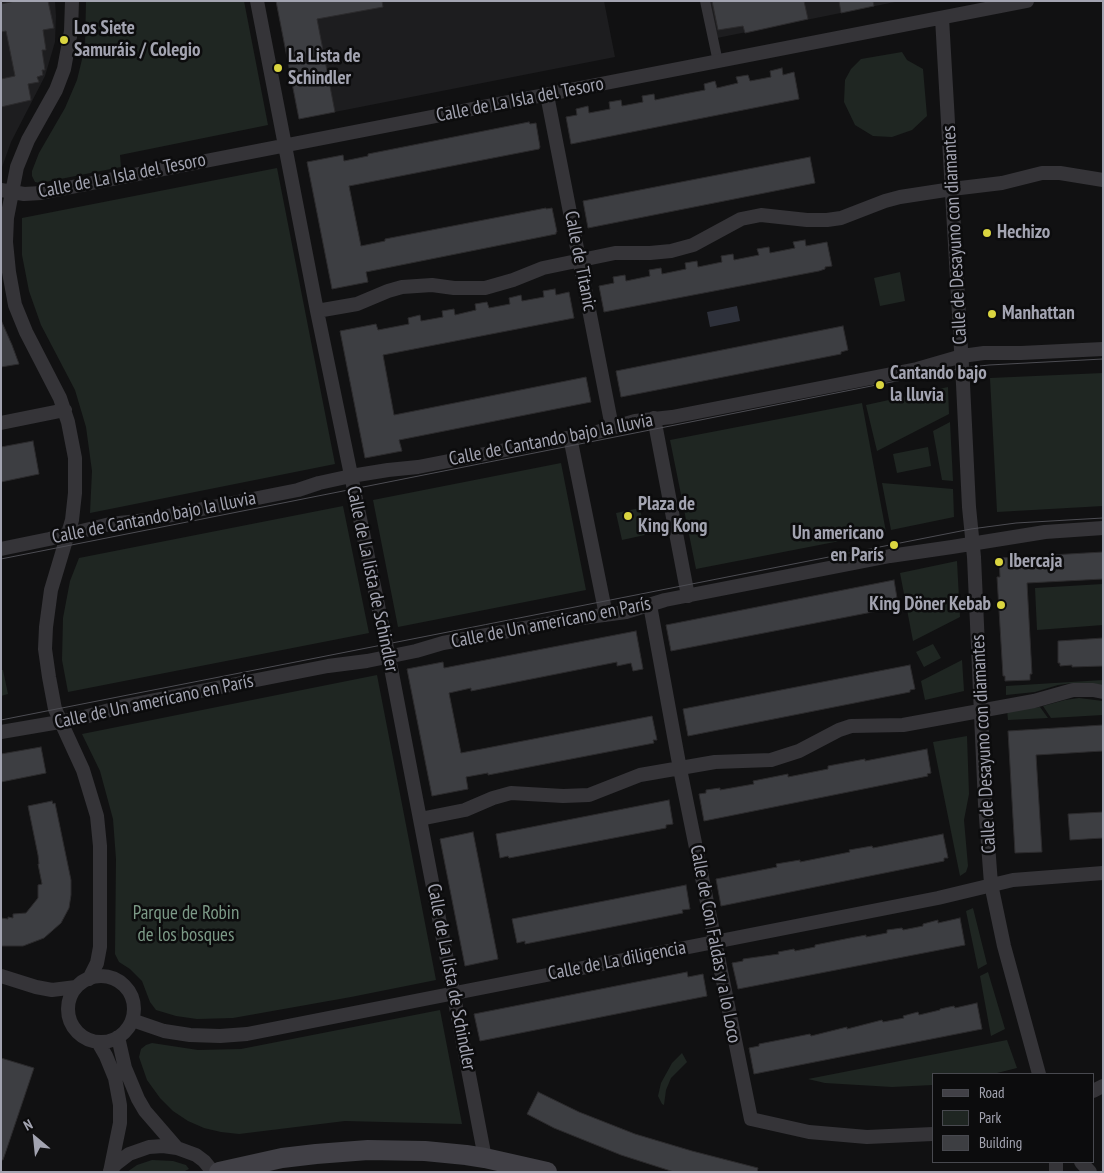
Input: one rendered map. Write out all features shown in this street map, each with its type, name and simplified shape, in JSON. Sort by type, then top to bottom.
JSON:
[{"type":"main road","points":[[219,1172],[282,1158],[342,1151],[425,1151],[485,1158],[547,1172]]},
{"type":"street","points":[[72,1],[72,31],[64,69],[56,90],[24,150],[6,191],[6,242],[9,272],[7,300],[22,323],[53,382],[65,410],[72,440],[76,478],[74,511],[52,590],[46,626],[46,649],[54,704],[60,722],[83,770],[97,816],[100,846],[100,947],[97,963],[89,978]]},
{"type":"street","name":"Calle de La lista de Schindler","points":[[257,1],[317,311],[420,819],[485,1158]]},
{"type":"street","points":[[705,1],[718,62]]},
{"type":"street","name":"Calle de La Isla del Tesoro","points":[[6,191],[24,194],[40,193],[1027,1]]},
{"type":"street","name":"Calle de Desayuno con diamantes","points":[[942,18],[991,884],[1004,946],[1040,1073]]},
{"type":"street","name":"Calle de Titanic","points":[[547,95],[612,427]]},
{"type":"street","points":[[317,311],[357,304],[388,291],[418,284],[432,284],[454,288],[485,288],[513,280],[542,268],[615,253],[671,251],[693,245],[741,219],[761,215],[808,220],[841,218],[885,201],[952,189],[1002,183],[1042,173],[1060,173],[1103,180]]},
{"type":"street","name":"Calle de Cantando bajo la lluvia","points":[[1,548],[110,524],[147,520],[298,490],[311,485],[351,476],[418,467],[570,437],[635,421],[672,416],[917,369],[962,356],[984,353],[1103,349]]},
{"type":"street","points":[[1,423],[65,410]]},
{"type":"street","points":[[654,418],[688,596]]},
{"type":"street","points":[[570,437],[606,615]]},
{"type":"street","name":"Calle de Un americano en París","points":[[1,732],[60,722],[124,706],[328,666],[360,663],[452,642],[574,619],[626,612],[688,596],[890,556],[1045,532],[1103,528]]},
{"type":"street","points":[[650,605],[680,769]]},
{"type":"street","points":[[420,819],[465,810],[502,795],[522,793],[563,796],[589,795],[635,776],[715,762],[771,760],[784,757],[839,730],[852,726],[903,725],[1034,701],[1073,690],[1103,692]]},
{"type":"street","name":"Calle de Con Faldas y a lo Loco","points":[[680,769],[751,1119],[809,1132],[867,1137],[932,1134]]},
{"type":"street","name":"Calle de La diligencia","points":[[132,1020],[152,1028],[206,1036],[233,1036],[261,1032],[938,898],[991,884],[1013,880],[1103,873]]},
{"type":"street","points":[[1,976],[52,990],[76,987],[89,978],[95,977],[108,977],[119,981],[124,985],[133,1001],[132,1020],[128,1028],[118,1037],[108,1041],[98,1042],[84,1037],[70,1021],[68,1007],[76,987]]},
{"type":"street","points":[[118,1037],[125,1068],[138,1099],[145,1111],[177,1148]]},
{"type":"street","points":[[98,1042],[115,1078],[120,1105],[120,1123],[110,1172]]},
{"type":"street","points":[[110,1172],[122,1158],[142,1149],[156,1146],[177,1148],[196,1156],[204,1161],[213,1172]]},
{"type":"shaded area","points":[[1,1],[55,1],[56,16],[55,42],[45,76],[11,142],[1,170]]},
{"type":"shaded area","points":[[276,1],[604,1],[615,57],[299,119]]},
{"type":"shaded area","points":[[709,1],[900,1],[717,38]]},
{"type":"shaded area","points":[[737,306],[740,321],[710,327],[707,312]]},
{"type":"green space","points":[[86,1],[244,1],[268,125],[120,155],[121,167],[40,183],[35,182],[32,171],[39,153],[65,108],[77,80],[85,47]]},
{"type":"green space","points":[[902,52],[907,60],[923,69],[927,116],[912,130],[892,137],[873,136],[855,125],[844,102],[845,80],[851,69],[861,59]]},
{"type":"green space","points":[[277,168],[335,464],[90,513],[92,471],[86,427],[75,390],[41,325],[29,291],[22,255],[22,218]]},
{"type":"green space","points":[[900,272],[905,301],[880,306],[874,278]]},
{"type":"green space","points":[[1103,373],[1103,506],[997,512],[990,378]]},
{"type":"green space","points":[[948,387],[949,414],[877,451],[866,405]]},
{"type":"green space","points":[[862,403],[886,532],[696,569],[670,440]]},
{"type":"green space","points":[[950,422],[953,481],[942,480],[933,431]]},
{"type":"green space","points":[[928,447],[931,466],[897,473],[893,454]]},
{"type":"green space","points":[[561,463],[586,590],[398,627],[373,500]]},
{"type":"green space","points":[[882,483],[953,489],[954,517],[891,530]]},
{"type":"green space","points":[[343,506],[369,633],[68,692],[62,660],[63,618],[70,581],[79,558]]},
{"type":"green space","points":[[640,508],[645,535],[622,540],[616,513]]},
{"type":"green space","points":[[957,561],[960,617],[913,641],[900,573]]},
{"type":"green space","points":[[1103,584],[1103,625],[1037,630],[1035,588]]},
{"type":"green space","points":[[933,644],[941,658],[924,667],[916,652]]},
{"type":"green space","points":[[962,660],[964,691],[925,700],[921,681]]},
{"type":"green space","points":[[1,670],[3,670],[8,694],[1,696]]},
{"type":"green space","name":"Parque de Robin de los bosques","points":[[377,675],[436,980],[233,1018],[197,1019],[176,1016],[156,1010],[150,1002],[142,981],[130,969],[119,962],[115,954],[116,859],[113,819],[100,771],[82,734]]},
{"type":"green space","points":[[1103,680],[1103,685],[1073,683],[1058,685],[1035,692],[1006,695],[1006,686]]},
{"type":"green space","points":[[1079,698],[1103,701],[1103,715],[1051,718],[1043,706],[1065,700]]},
{"type":"green space","points":[[1040,707],[1048,718],[1008,720],[1007,710]]},
{"type":"green space","points":[[967,736],[969,794],[964,820],[968,866],[966,872],[960,876],[933,742]]},
{"type":"green space","points":[[973,908],[987,964],[978,969],[966,911]]},
{"type":"green space","points":[[988,972],[1005,1029],[991,1036],[980,976]]},
{"type":"green space","points":[[440,1010],[462,1124],[345,1121],[239,1134],[221,1132],[204,1128],[188,1121],[173,1111],[160,1098],[147,1080],[139,1057],[141,1049],[152,1043],[198,1050],[241,1049]]},
{"type":"green space","points":[[1007,1040],[1017,1068],[997,1073],[932,1073],[932,1085],[892,1087],[825,1083],[808,1079]]},
{"type":"green space","points":[[682,1053],[687,1062],[671,1078],[666,1090],[664,1105],[658,1096],[661,1083],[672,1063]]},
{"type":"green space","points":[[152,1160],[173,1161],[186,1165],[189,1169],[183,1172],[127,1172],[137,1165]]},
{"type":"building","points":[[15,1],[48,1],[54,28],[43,30],[46,50],[42,50],[45,70],[42,70],[43,75],[37,77],[39,82],[28,84],[31,100],[1,107],[1,79],[15,76],[6,31],[1,32],[1,4]]},
{"type":"building","points":[[276,1],[382,1],[383,7],[317,19],[335,112],[299,119]]},
{"type":"building","points":[[712,1],[804,1],[808,19],[745,33],[743,26],[718,30]]},
{"type":"building","points":[[839,1],[873,1],[874,6],[841,13]]},
{"type":"building","points":[[782,68],[783,75],[794,72],[799,99],[571,144],[566,117],[577,115],[576,109],[588,106],[589,113],[610,109],[609,102],[621,100],[622,106],[643,102],[642,96],[654,94],[655,100],[705,90],[704,84],[715,81],[717,88],[738,83],[736,77],[748,75],[750,81],[771,77],[770,71]]},
{"type":"building","points":[[529,122],[530,124],[536,123],[539,149],[349,186],[361,246],[385,241],[385,239],[546,208],[552,208],[556,234],[366,272],[368,282],[332,289],[307,162],[343,155],[344,161],[368,156],[368,154]]},
{"type":"building","points":[[810,157],[815,183],[588,228],[583,201]]},
{"type":"building","points":[[805,240],[806,246],[827,242],[832,266],[825,267],[825,269],[819,271],[604,312],[599,286],[614,283],[613,277],[625,275],[626,281],[650,276],[649,270],[661,268],[662,274],[686,269],[685,263],[697,261],[698,267],[722,262],[721,256],[733,254],[734,260],[759,255],[757,249],[769,247],[770,253],[795,248],[793,242]]},
{"type":"building","points":[[555,289],[556,295],[569,292],[574,318],[383,355],[394,415],[586,377],[591,402],[399,440],[402,451],[365,458],[340,331],[376,324],[378,330],[409,324],[408,318],[420,315],[421,321],[443,317],[442,311],[454,309],[455,315],[476,310],[475,304],[487,302],[489,308],[510,304],[509,298],[521,295],[522,301],[544,297],[543,291]]},
{"type":"building","points":[[1,320],[12,345],[19,364],[1,367]]},
{"type":"building","points":[[843,326],[848,350],[841,352],[841,354],[621,397],[616,371]]},
{"type":"building","points":[[33,441],[39,474],[1,482],[1,447]]},
{"type":"building","points":[[1103,552],[1103,579],[1027,583],[1032,674],[1030,674],[1030,680],[1005,681],[1005,676],[1003,676],[997,577],[1000,577],[999,558]]},
{"type":"building","points":[[894,580],[898,604],[893,605],[893,608],[671,651],[666,625]]},
{"type":"building","points":[[636,631],[643,669],[633,671],[631,663],[617,666],[617,662],[471,691],[471,688],[449,693],[461,753],[652,716],[657,740],[653,740],[654,743],[488,775],[488,773],[466,777],[468,789],[432,796],[407,669],[443,662],[444,668]]},
{"type":"building","points":[[1103,638],[1103,666],[1072,667],[1072,665],[1060,666],[1060,663],[1058,663],[1058,641]]},
{"type":"building","points":[[910,665],[915,689],[910,690],[910,692],[688,736],[683,709]]},
{"type":"building","points":[[1103,725],[1103,751],[1036,755],[1042,852],[1015,853],[1008,731]]},
{"type":"building","points":[[41,747],[46,773],[1,782],[1,754]]},
{"type":"building","points":[[927,749],[931,773],[927,774],[928,776],[704,821],[699,794],[706,793],[706,790],[720,788],[720,790],[754,784],[753,781],[788,774],[788,777],[828,769],[828,766]]},
{"type":"building","points":[[669,800],[673,824],[666,825],[666,828],[509,858],[508,856],[500,858],[496,834]]},
{"type":"building","points":[[52,801],[53,804],[55,803],[71,880],[69,908],[61,923],[44,938],[23,946],[1,946],[1,918],[13,918],[13,914],[26,913],[38,898],[38,885],[42,884],[28,806]]},
{"type":"building","points":[[1103,812],[1103,838],[1070,840],[1068,814]]},
{"type":"building","points":[[473,832],[498,959],[465,966],[440,839]]},
{"type":"building","points":[[943,834],[948,858],[944,858],[944,861],[721,906],[716,879],[777,867],[776,864],[800,860],[800,862],[850,852],[849,850],[872,846],[873,848]]},
{"type":"building","points":[[686,885],[690,909],[682,910],[683,913],[525,944],[525,941],[517,943],[512,919]]},
{"type":"building","points":[[960,918],[965,945],[738,989],[732,963],[743,961],[743,959],[779,954],[778,952],[794,949],[795,951],[866,935],[866,937],[887,933],[887,930],[902,928],[903,930],[923,926],[923,924],[938,920],[938,923]]},
{"type":"building","points":[[687,972],[688,977],[703,974],[707,996],[480,1041],[474,1014]]},
{"type":"building","points":[[977,1003],[982,1029],[754,1074],[749,1048],[759,1046],[759,1044],[810,1034],[811,1036],[847,1027],[847,1029],[882,1020],[883,1022],[904,1018],[903,1016],[918,1012],[919,1015],[954,1006],[955,1008]]},
{"type":"building","points":[[1,1058],[34,1068],[3,1160],[1,1160]]},
{"type":"building","points":[[538,1092],[579,1112],[635,1134],[758,1168],[757,1172],[674,1172],[621,1155],[554,1128],[527,1114]]},
{"type":"tram line","points":[[1,559],[962,368],[1103,359]]},
{"type":"tram line","points":[[1,720],[971,529],[1016,523],[1103,518]]},
{"type":"place","name":"Los Siete Samuráis / Colegio","points":[[64,40]]},
{"type":"place","name":"La Lista de Schindler","points":[[278,68]]},
{"type":"place","name":"Hechizo","points":[[987,233]]},
{"type":"place","name":"Manhattan","points":[[992,314]]},
{"type":"place","name":"Cantando bajo la lluvia","points":[[880,385]]},
{"type":"place","name":"Plaza de King Kong","points":[[628,516]]},
{"type":"place","name":"Un americano en París","points":[[894,545]]},
{"type":"place","name":"Ibercaja","points":[[999,562]]},
{"type":"place","name":"King Döner Kebab","points":[[1001,605]]}]
